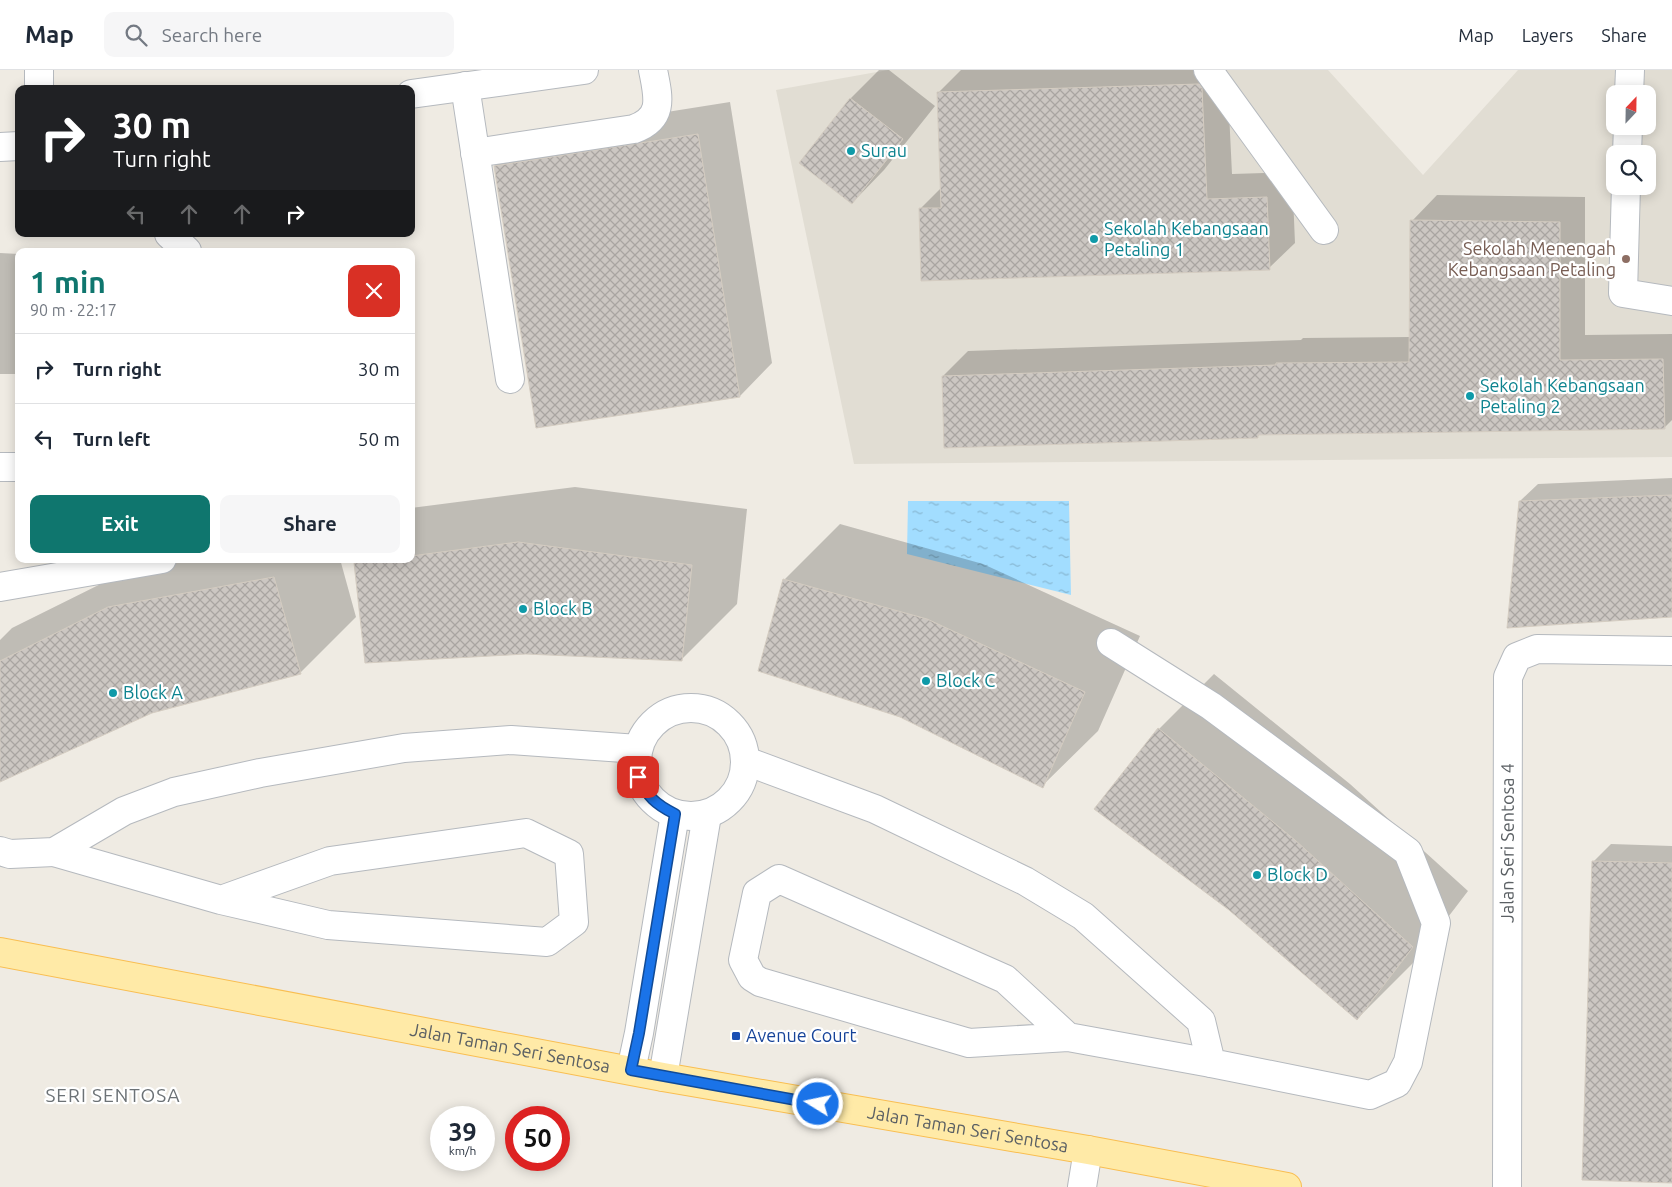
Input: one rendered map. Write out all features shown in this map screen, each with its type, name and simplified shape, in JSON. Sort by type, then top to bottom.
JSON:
[{"type":"main road","name":"Jalan Taman Seri Sentosa","points":[[0,952],[663,1077],[1088,1150],[1287,1187]]},
{"type":"street","points":[[39,70],[40,85]]},
{"type":"street","points":[[415,93],[584,70]]},
{"type":"street","points":[[475,153],[634,129],[645,125],[653,118],[657,108],[658,97],[653,70]]},
{"type":"street","points":[[1208,70],[1324,230]]},
{"type":"street","points":[[1629,85],[1630,70]]},
{"type":"street","points":[[465,86],[510,379]]},
{"type":"street","points":[[0,147],[15,146]]},
{"type":"street","points":[[1626,195],[1623,293],[1672,301]]},
{"type":"street","points":[[172,237],[184,248]]},
{"type":"street","points":[[0,467],[15,467]]},
{"type":"street","points":[[0,587],[139,563]]},
{"type":"street","points":[[1068,1037],[1005,979],[779,879],[757,893],[743,960],[752,977],[760,982],[969,1043],[1068,1037],[1370,1095],[1397,1083],[1408,1062],[1436,923],[1408,852],[1211,706],[1111,642]]},
{"type":"street","name":"Jalan Seri Sentosa 4","points":[[1507,1187],[1508,677],[1517,656],[1537,649],[1672,651]]},
{"type":"street","points":[[690,708],[708,711],[727,721],[742,742],[746,761],[742,781],[733,797],[719,809],[707,814],[688,816],[675,814],[658,806],[647,794],[638,777],[638,749],[645,732],[661,717],[678,709],[690,708]]},
{"type":"street","points":[[54,852],[124,811],[174,792],[270,771],[404,748],[511,740],[638,749]]},
{"type":"street","points":[[746,761],[875,809],[1025,881],[1083,916],[1201,1021],[1211,1063]]},
{"type":"street","points":[[631,1070],[641,1024],[675,814]]},
{"type":"street","points":[[663,1077],[707,814]]},
{"type":"street","points":[[0,851],[10,854],[54,852],[221,900],[328,925],[547,942],[574,922],[569,854],[526,832],[330,861],[221,900]]},
{"type":"street","points":[[1082,1187],[1088,1150]]},
{"type":"shaded area","points":[[888,70],[1328,70],[1423,175],[1518,70],[1672,70],[1672,457],[854,464],[776,90]]},
{"type":"water","points":[[908,501],[1069,501],[1071,595],[907,554]]},
{"type":"building","points":[[1199,84],[1202,88],[1207,199],[1267,197],[1270,270],[921,281],[919,208],[941,208],[937,92]]},
{"type":"building","name":"Surau","points":[[850,98],[903,139],[852,204],[799,163]]},
{"type":"building","points":[[698,134],[740,397],[536,428],[494,166]]},
{"type":"building","points":[[1410,220],[1560,222],[1560,360],[1663,359],[1665,429],[1258,435],[1258,438],[944,448],[942,376],[1276,365],[1276,363],[1409,362]]},
{"type":"building","points":[[1672,495],[1672,617],[1507,628],[1519,501]]},
{"type":"building","name":"Block B","points":[[518,542],[692,565],[682,661],[526,654],[365,663],[354,563],[415,563],[415,555]]},
{"type":"building","name":"Block A","points":[[274,577],[301,674],[152,713],[0,782],[0,661],[108,607]]},
{"type":"building","name":"Block C","points":[[783,579],[927,619],[1085,692],[1043,788],[900,717],[758,671]]},
{"type":"building","name":"Block D","points":[[1158,728],[1295,840],[1413,947],[1357,1020],[1229,910],[1094,809]]},
{"type":"building","points":[[1592,861],[1672,863],[1672,1183],[1582,1180]]},
{"type":"place","name":"Surau","points":[[851,151]]},
{"type":"place","name":"Sekolah Kebangsaan Petaling 1","points":[[1094,239]]},
{"type":"place","name":"Sekolah Menengah Kebangsaan Petaling","points":[[1626,259]]},
{"type":"place","name":"Sekolah Kebangsaan Petaling 2","points":[[1470,396]]},
{"type":"place","name":"Block B","points":[[523,609]]},
{"type":"place","name":"Block C","points":[[926,681]]},
{"type":"place","name":"Block A","points":[[113,693]]},
{"type":"place","name":"Block D","points":[[1257,875]]},
{"type":"place","name":"Avenue Court","points":[[736,1036]]},
{"type":"district","name":"SERI SENTOSA","points":[[113,1095]]},
{"type":"route","points":[[638,777],[647,794],[658,806],[675,814],[639,1033],[631,1070],[818,1104]]}]
